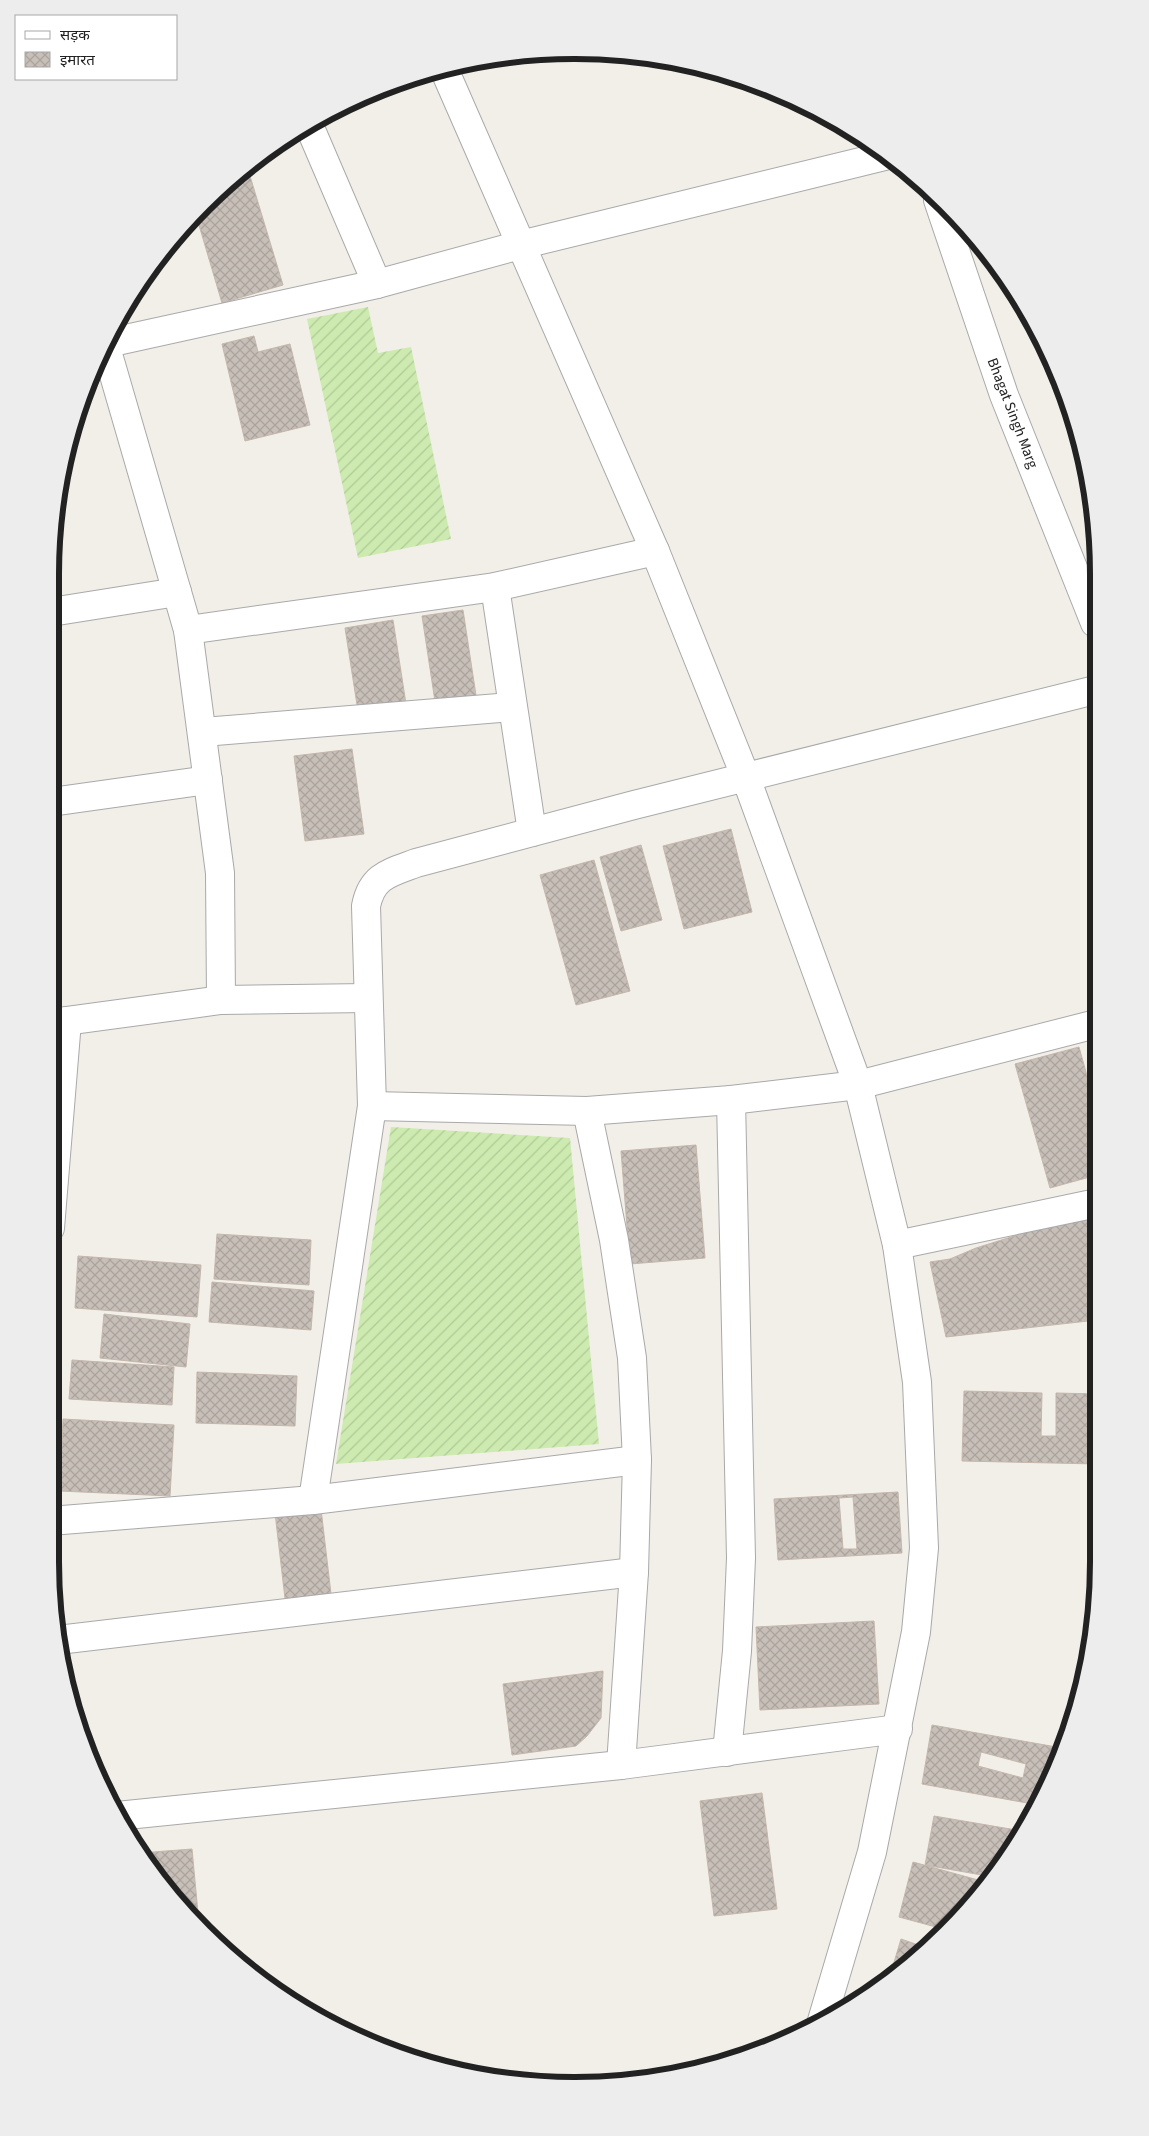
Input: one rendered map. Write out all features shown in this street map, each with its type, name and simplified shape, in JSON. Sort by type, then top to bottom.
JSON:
[{"type":"street","points":[[447,75],[655,551],[746,778],[858,1084],[897,1245],[917,1382],[924,1548],[916,1632],[872,1852],[823,2013]]},
{"type":"street","points":[[312,131],[377,284]]},
{"type":"street","points":[[114,342],[377,284],[520,245],[878,158]]},
{"type":"street","name":"Bhagat Singh Marg","points":[[943,214],[1004,395],[1090,611]]},
{"type":"street","points":[[108,356],[188,630],[203,732],[220,873],[221,1000]]},
{"type":"street","points":[[188,630],[495,587],[655,551]]},
{"type":"street","points":[[495,587],[532,832]]},
{"type":"street","points":[[59,611],[177,592]]},
{"type":"street","points":[[313,1500],[372,1106],[366,906],[370,890],[378,881],[391,872],[416,863],[532,832],[1090,691]]},
{"type":"street","points":[[203,732],[512,707]]},
{"type":"street","points":[[59,801],[208,780]]},
{"type":"street","points":[[59,1022],[221,1000],[368,998]]},
{"type":"street","points":[[372,1106],[586,1111],[730,1100],[858,1084],[1090,1026]]},
{"type":"street","points":[[727,1752],[737,1651],[741,1558],[730,1100]]},
{"type":"street","points":[[586,1111],[614,1240],[632,1358],[637,1460],[634,1572],[621,1765]]},
{"type":"street","points":[[897,1245],[1090,1204]]},
{"type":"street","points":[[59,1520],[313,1500],[637,1460]]},
{"type":"street","points":[[65,1639],[634,1572]]},
{"type":"street","points":[[126,1815],[621,1765],[898,1729]]},
{"type":"green space","points":[[368,307],[378,353],[411,347],[451,539],[358,558],[307,319]]},
{"type":"green space","points":[[391,1127],[570,1138],[599,1444],[336,1464]]},
{"type":"building","points":[[250,176],[283,285],[222,303],[198,222],[246,177]]},
{"type":"building","points":[[254,336],[258,352],[290,344],[310,425],[245,441],[222,344]]},
{"type":"building","points":[[463,610],[477,702],[436,708],[422,616]]},
{"type":"building","points":[[393,620],[406,704],[358,711],[345,628]]},
{"type":"building","points":[[352,749],[364,834],[305,841],[294,756]]},
{"type":"building","points":[[731,829],[752,912],[684,929],[663,846]]},
{"type":"building","points":[[641,845],[662,920],[621,931],[600,857]]},
{"type":"building","points":[[594,860],[630,991],[576,1005],[540,875]]},
{"type":"building","points":[[1079,1047],[1090,1086],[1090,1177],[1050,1188],[1015,1064]]},
{"type":"building","points":[[696,1145],[705,1258],[630,1264],[621,1151]]},
{"type":"building","points":[[1090,1217],[1090,1321],[946,1337],[930,1262],[950,1259],[976,1248],[1027,1232]]},
{"type":"building","points":[[217,1234],[311,1240],[309,1285],[214,1279]]},
{"type":"building","points":[[78,1256],[201,1265],[197,1317],[75,1308]]},
{"type":"building","points":[[212,1282],[314,1291],[311,1330],[209,1322]]},
{"type":"building","points":[[104,1314],[190,1324],[186,1367],[100,1358]]},
{"type":"building","points":[[72,1360],[174,1367],[172,1405],[69,1399]]},
{"type":"building","points":[[197,1372],[297,1376],[295,1426],[196,1423]]},
{"type":"building","points":[[964,1391],[1042,1393],[1041,1436],[1056,1436],[1056,1393],[1090,1394],[1090,1464],[962,1461]]},
{"type":"building","points":[[63,1419],[174,1425],[170,1496],[60,1491]]},
{"type":"building","points":[[898,1492],[902,1553],[778,1560],[774,1499]],"holes":[[[853,1497],[857,1549],[843,1549],[839,1498]]]},
{"type":"building","points":[[321,1509],[332,1602],[286,1607],[275,1513]]},
{"type":"building","points":[[874,1621],[879,1704],[760,1710],[756,1627]]},
{"type":"building","points":[[603,1671],[601,1718],[587,1736],[576,1746],[512,1755],[503,1684]]},
{"type":"building","points":[[932,1725],[1056,1747],[1030,1803],[922,1784]],"holes":[[[981,1752],[1026,1764],[1023,1778],[978,1766]]]},
{"type":"building","points":[[762,1793],[777,1909],[714,1916],[700,1801]]},
{"type":"building","points":[[934,1816],[1014,1830],[984,1875],[925,1865]]},
{"type":"building","points":[[192,1849],[198,1913],[165,1875],[149,1852]]},
{"type":"building","points":[[913,1862],[980,1880],[938,1927],[899,1917]]},
{"type":"building","points":[[901,1939],[919,1945],[915,1949],[892,1967]]}]
